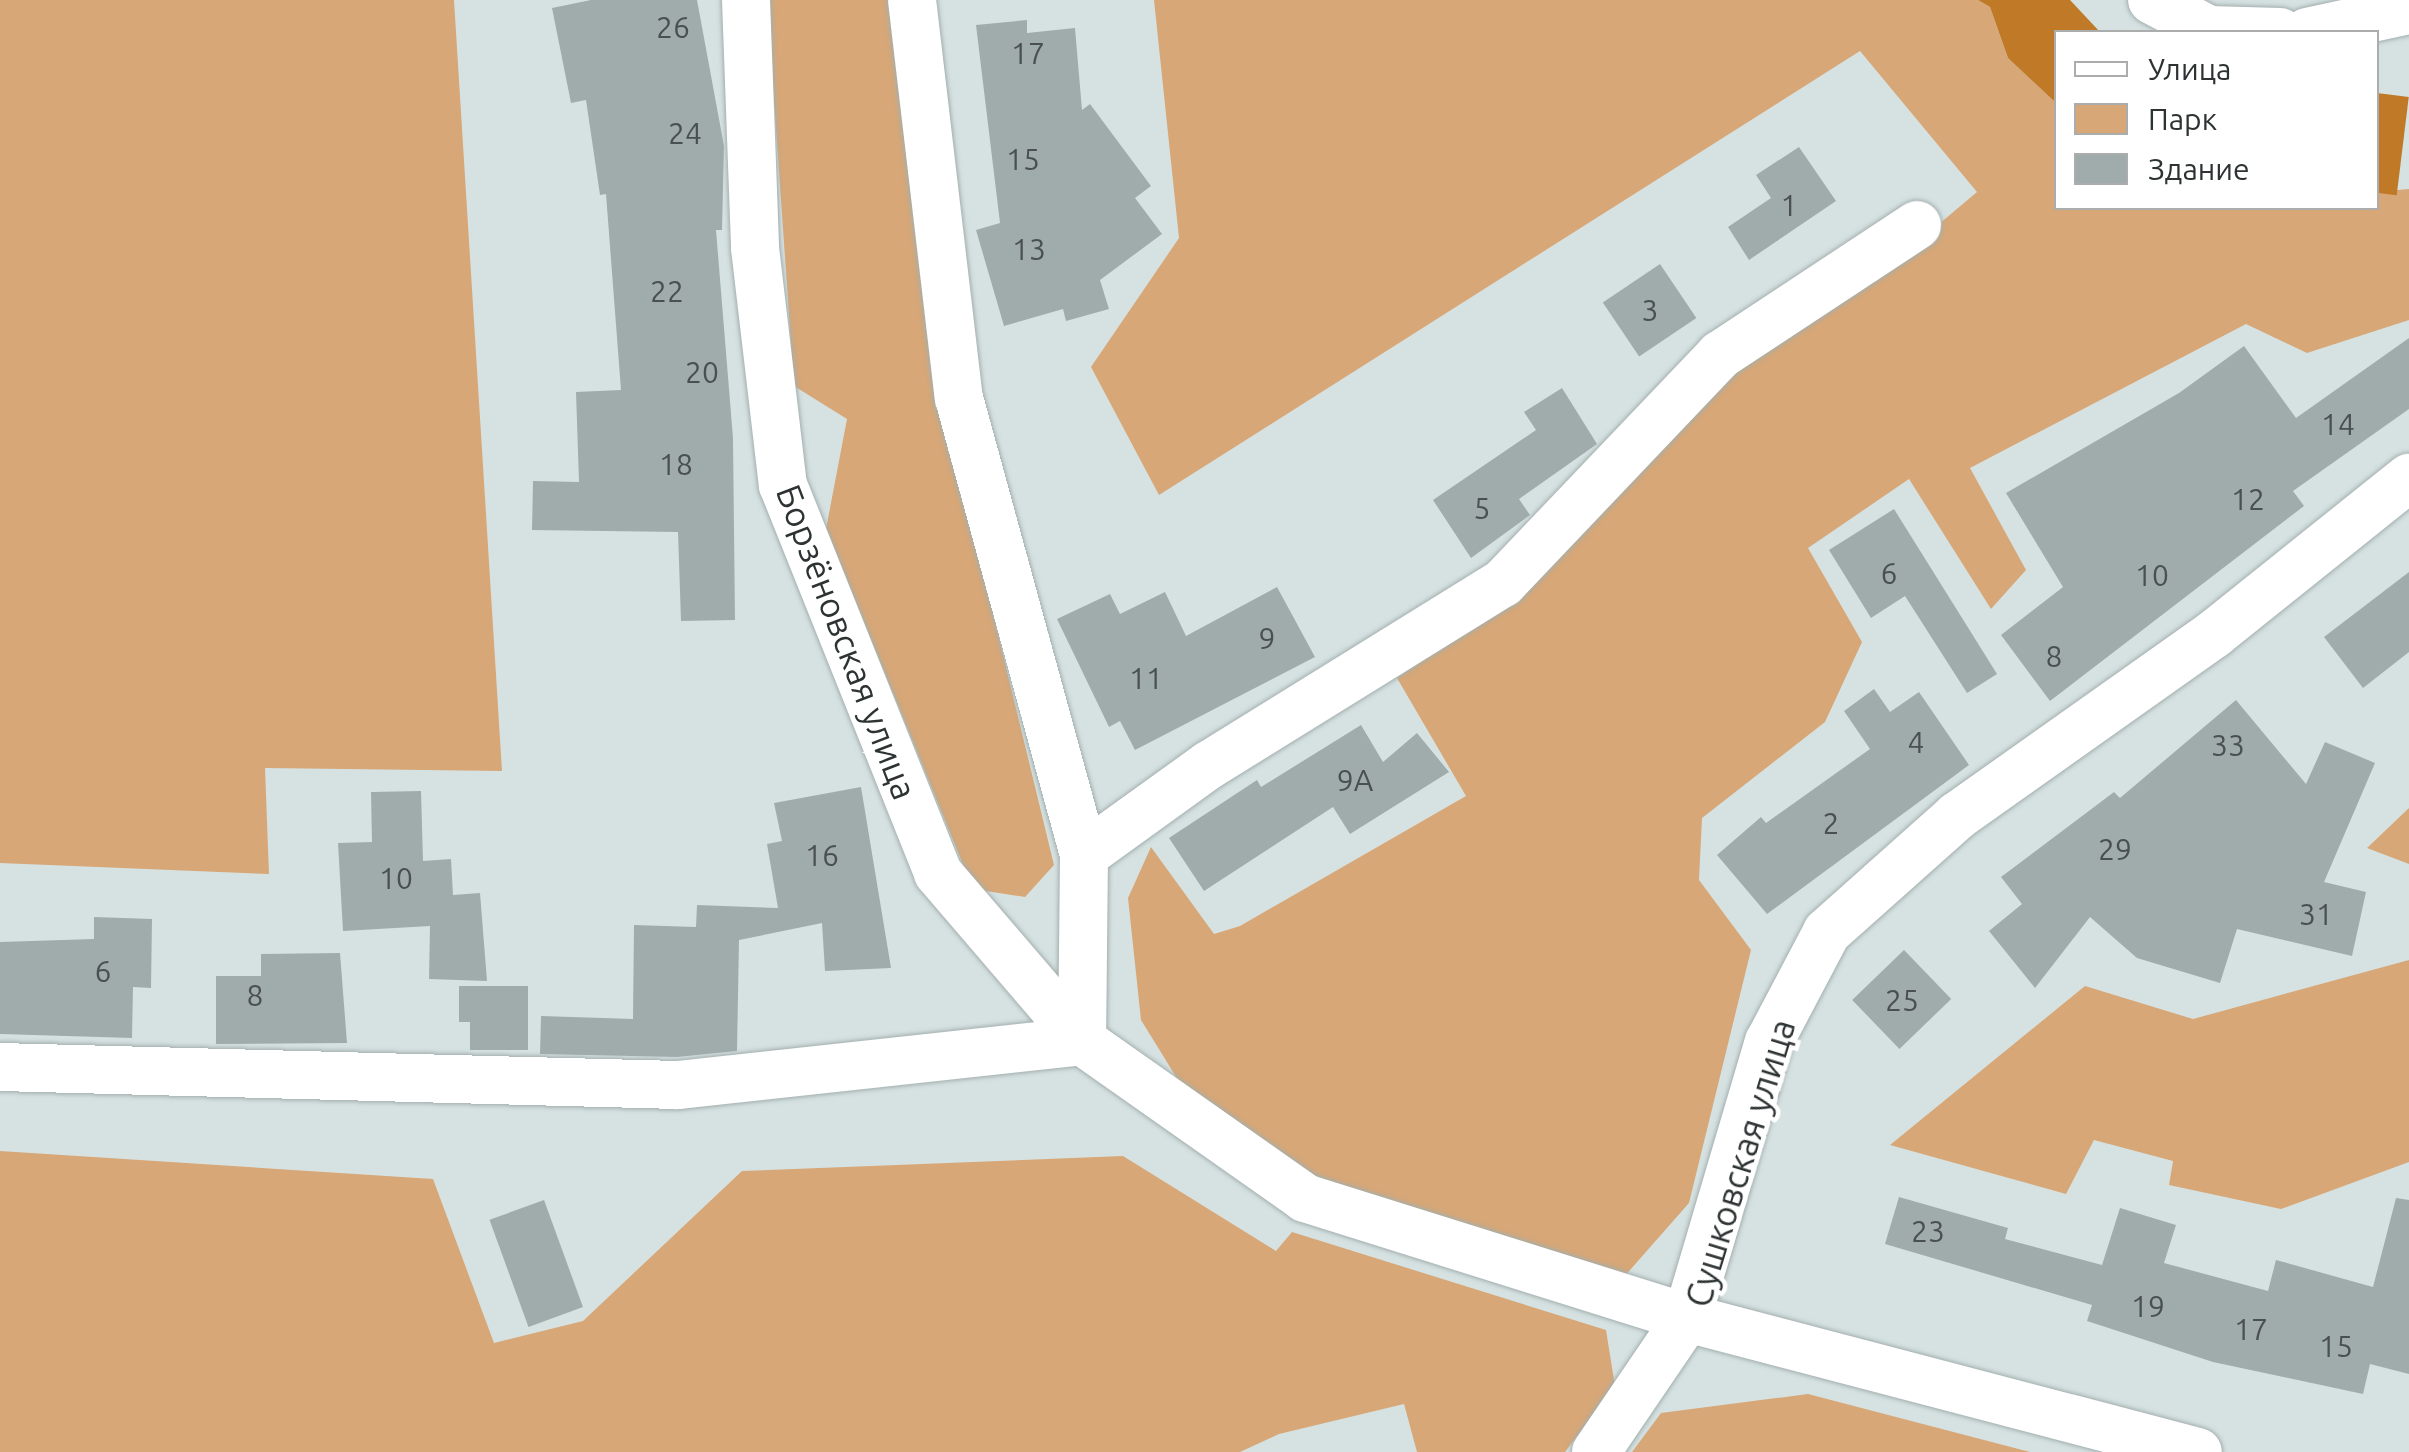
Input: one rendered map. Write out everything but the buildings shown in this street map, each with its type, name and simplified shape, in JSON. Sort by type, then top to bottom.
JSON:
[{"type":"street","name":"Борзёновская улица","points":[[746,0],[755,248],[783,486],[938,873],[1082,1041],[1305,1198],[1686,1318]]},
{"type":"street","points":[[0,1067],[678,1085],[1082,1041],[1084,855],[960,398],[912,0]]},
{"type":"street","points":[[2152,0],[2209,30]]},
{"type":"street","points":[[2317,30],[2409,10]]},
{"type":"street","points":[[1084,855],[1209,765],[1502,583],[1720,354],[1917,225]]},
{"type":"street","name":"Сушковская улица","points":[[2198,1452],[1686,1318],[1769,1042],[1826,932],[1957,816],[2214,634],[2409,478]]},
{"type":"street","points":[[1596,1452],[1686,1318]]},
{"type":"green space","points":[[0,0],[454,0],[502,771],[265,768],[269,874],[0,863]]},
{"type":"green space","points":[[767,0],[896,0],[943,407],[1054,865],[1025,897],[973,889],[826,529],[847,419],[794,386]]},
{"type":"green space","points":[[1154,0],[1978,0],[1990,7],[2008,58],[2054,101],[2054,210],[2379,210],[2379,192],[2409,189],[2409,320],[2307,353],[2246,324],[1970,468],[2026,570],[1991,609],[1909,479],[1808,548],[1862,642],[1825,722],[1702,818],[1699,880],[1751,950],[1689,1203],[1623,1278],[1314,1185],[1186,1093],[1141,1020],[1128,898],[1151,847],[1214,934],[1240,926],[1466,796],[1397,678],[1507,603],[1756,353],[1882,272],[1977,192],[1860,51],[1159,495],[1091,367],[1179,238]]},
{"type":"green space","points":[[2409,808],[2409,864],[2367,848]]},
{"type":"green space","points":[[2409,960],[2409,1162],[2281,1209],[2169,1185],[2173,1161],[2094,1140],[2066,1194],[1890,1145],[2085,986],[2193,1019]]},
{"type":"green space","points":[[0,1151],[433,1179],[494,1343],[583,1321],[742,1171],[1123,1156],[1276,1251],[1292,1232],[1606,1330],[1615,1386],[1565,1452],[1417,1452],[1404,1404],[1279,1434],[1240,1452],[0,1452]]},
{"type":"green space","points":[[1808,1394],[2030,1452],[1632,1452],[1661,1413]]},
{"type":"shaded area","points":[[1978,0],[2070,0],[2098,30],[2054,30],[2054,101],[2008,58],[1990,7]]},
{"type":"shaded area","points":[[2379,93],[2409,97],[2397,195],[2379,193]]}]
